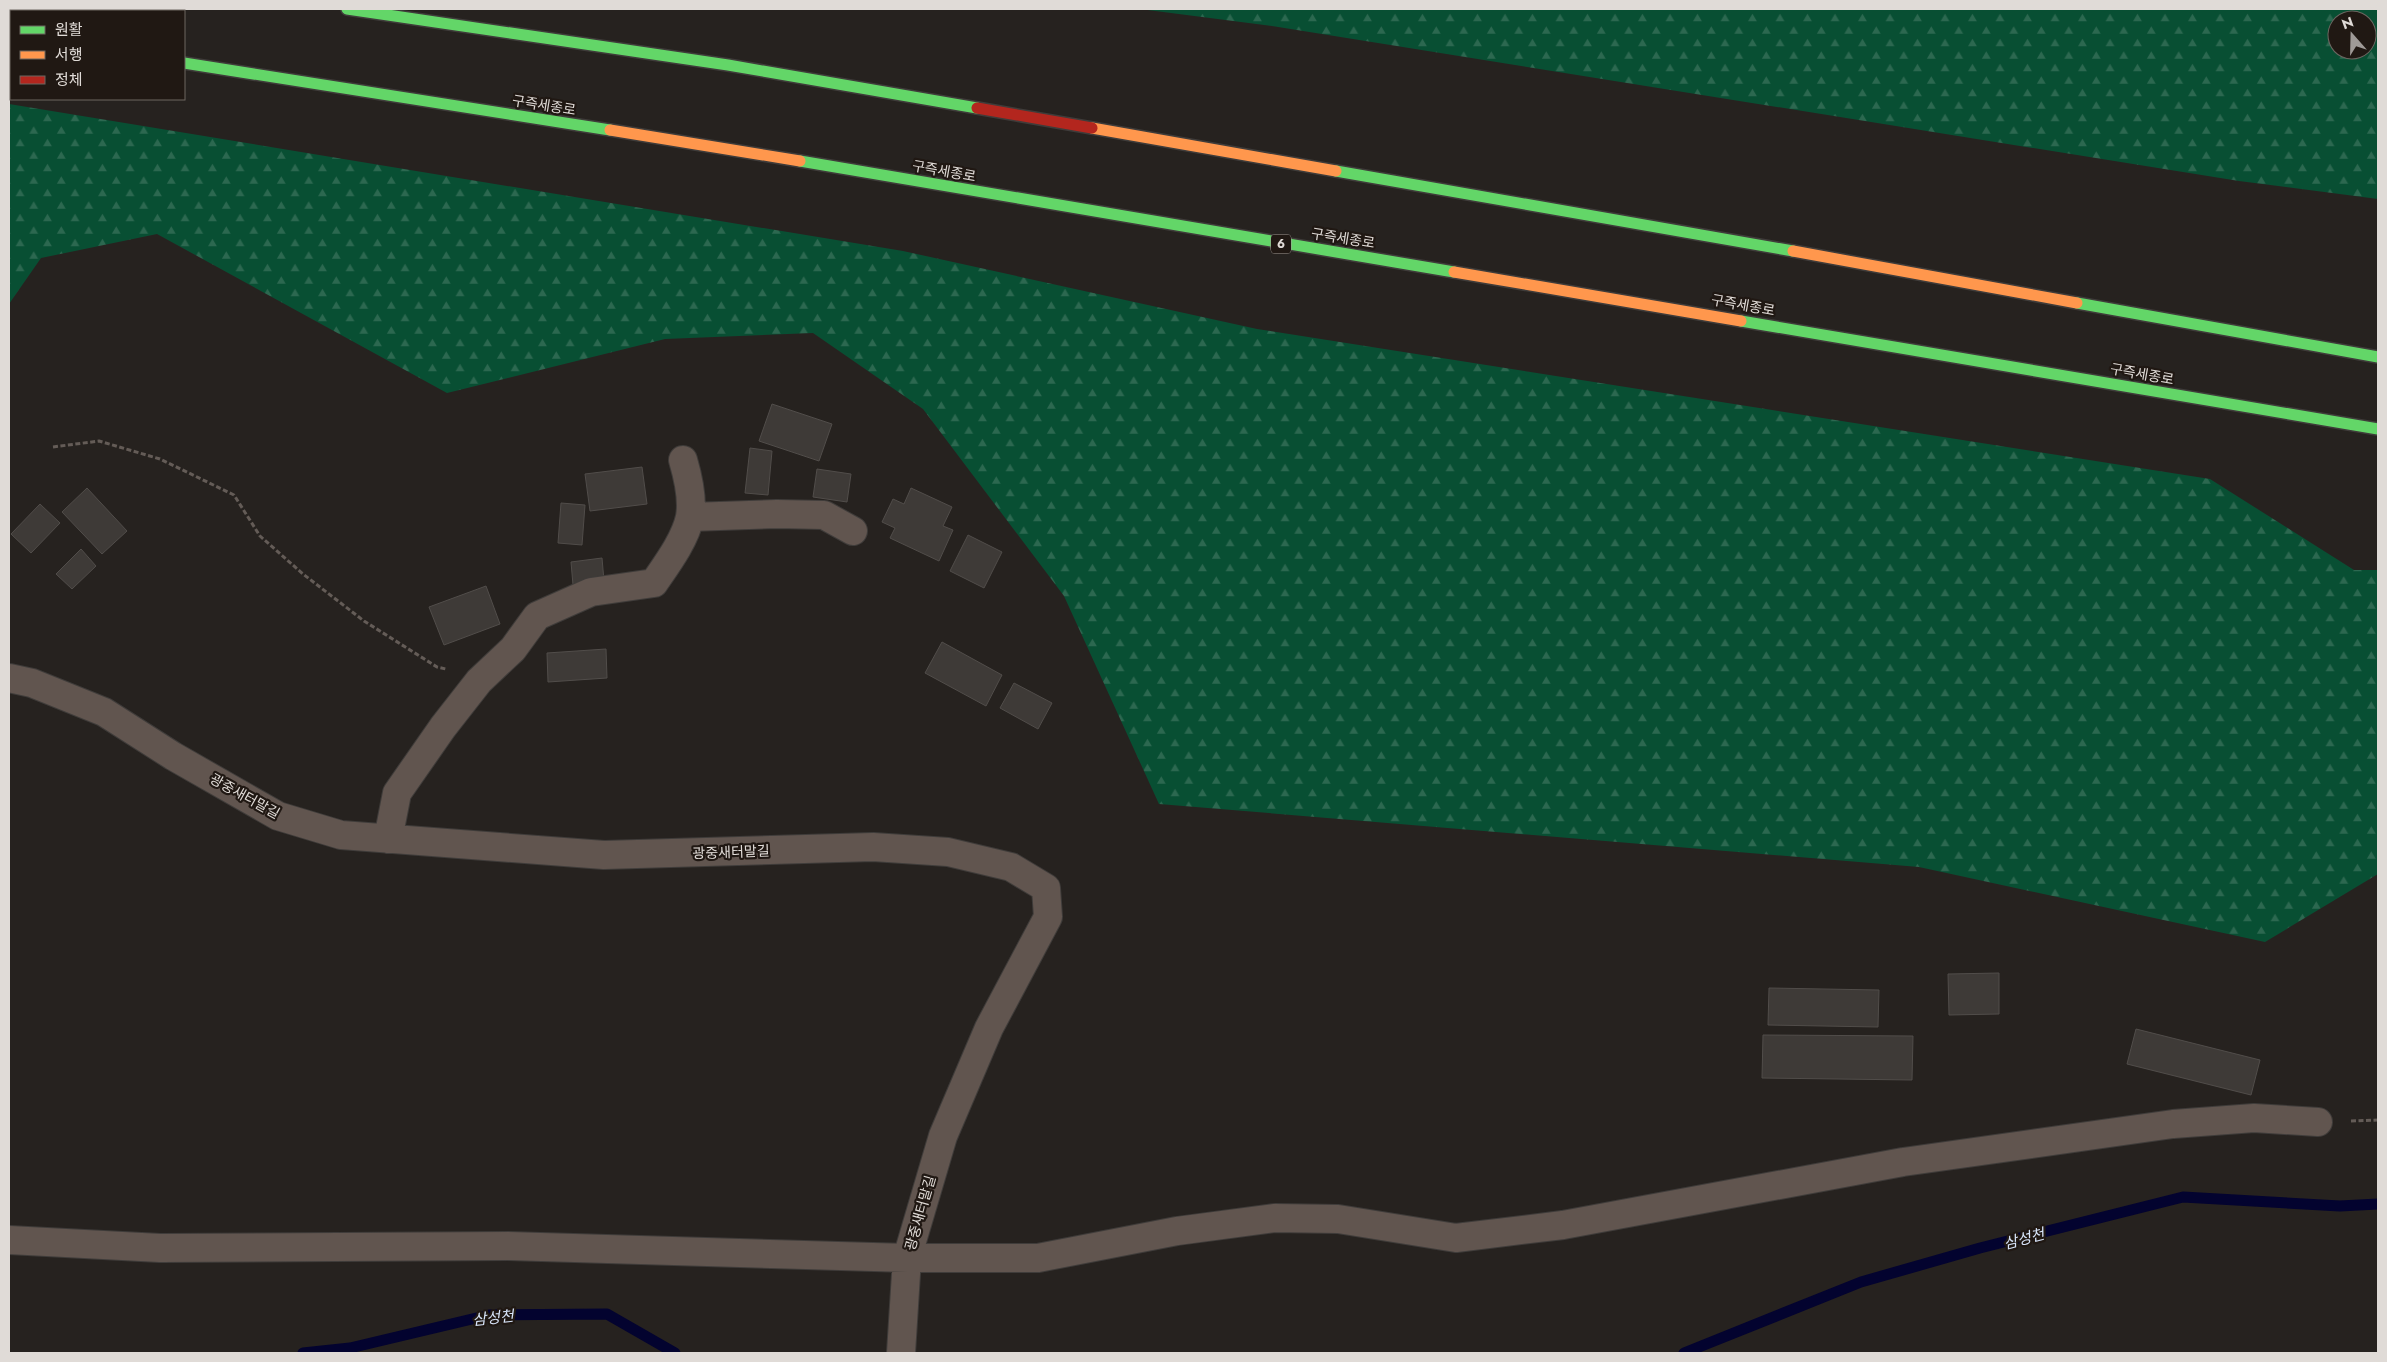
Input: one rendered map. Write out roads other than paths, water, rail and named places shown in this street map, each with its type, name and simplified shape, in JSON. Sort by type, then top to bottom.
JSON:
[{"type":"highway","points":[[347,9],[728,65],[1576,212],[2378,357]]},
{"type":"highway","name":"구즉세종로","points":[[185,64],[756,154],[2378,429]]},
{"type":"street","points":[[388,839],[397,793],[443,727],[479,680],[513,649],[537,616],[591,592],[654,583],[672,557],[690,517],[689,480],[682,460]]},
{"type":"street","points":[[690,517],[777,514],[824,515],[853,532]]},
{"type":"street","name":"광중새터말길","points":[[9,678],[32,682],[104,712],[173,756],[278,816],[341,835],[604,855],[882,847],[948,852],[1011,867],[1046,888],[1048,917],[988,1028],[943,1136],[907,1258],[901,1353]]},
{"type":"street","points":[[9,1240],[160,1248],[508,1246],[907,1258],[1038,1258],[1177,1231],[1275,1218],[1338,1219],[1456,1238],[1563,1225],[1903,1162],[2173,1124],[2254,1118],[2318,1122]]},
{"type":"waterway","name":"삼성천","points":[[1684,1353],[1861,1282],[1980,1248],[2183,1197],[2340,1206],[2378,1204]]},
{"type":"waterway","name":"삼성천","points":[[303,1353],[350,1348],[489,1315],[607,1314],[675,1353]]}]
